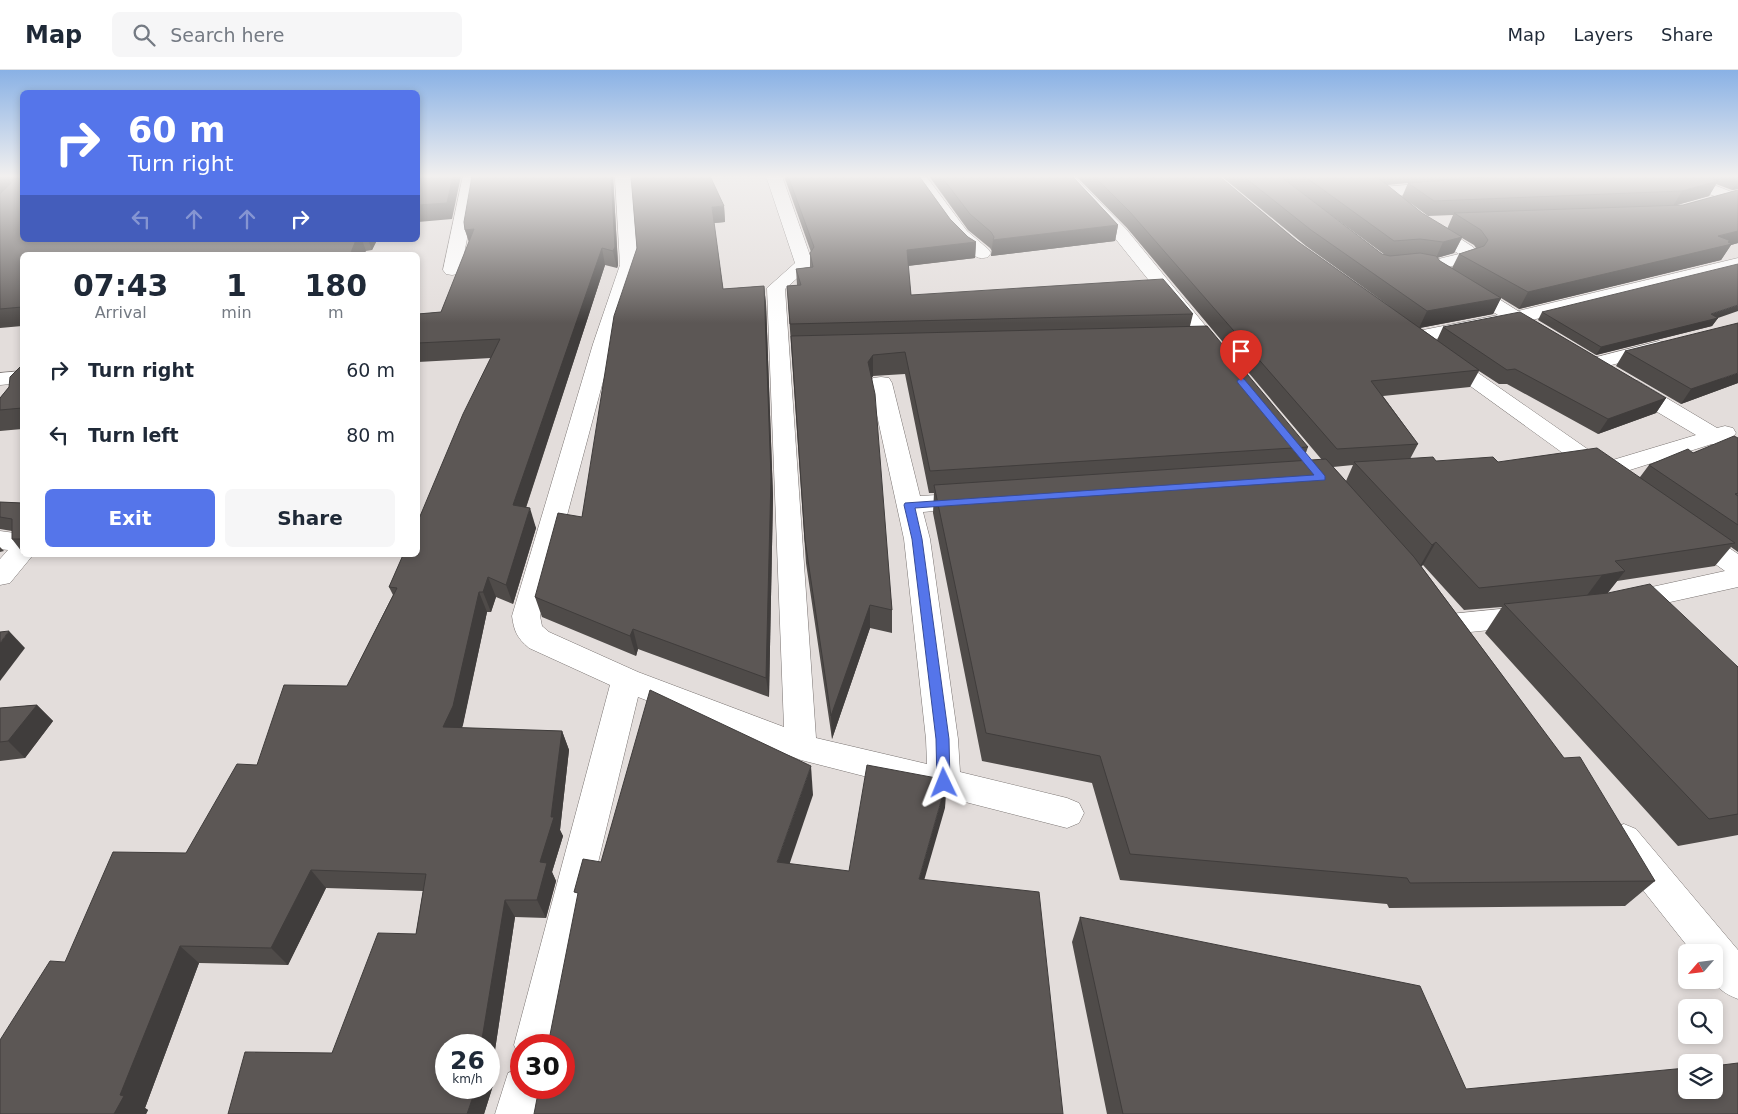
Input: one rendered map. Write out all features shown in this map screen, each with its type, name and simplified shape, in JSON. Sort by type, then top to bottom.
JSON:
[{"type":"street","points":[[452,270],[461,225]]},
{"type":"street","points":[[626,225],[629,265],[603,344],[526,616],[528,631],[539,640],[627,680],[801,747],[1067,813]]},
{"type":"street","points":[[791,225],[804,264],[776,288],[789,349],[801,747]]},
{"type":"street","points":[[954,225],[961,235],[982,253]]},
{"type":"street","points":[[1112,225],[1197,339],[1237,376]]},
{"type":"street","points":[[1428,225],[1467,251],[1470,256],[1468,258],[1429,263],[1440,272],[1553,341]]},
{"type":"street","points":[[1626,488],[1408,332],[1514,318],[1738,263]]},
{"type":"street","points":[[1674,343],[1585,359],[1738,450]]},
{"type":"street","points":[[0,379],[20,377]]},
{"type":"street","points":[[881,383],[917,539],[942,739],[944,783]]},
{"type":"street","points":[[1547,462],[1594,465],[1738,429]]},
{"type":"street","points":[[909,505],[992,500]]},
{"type":"street","points":[[1674,522],[1738,567]]},
{"type":"street","points":[[0,540],[20,544]]},
{"type":"street","points":[[0,576],[20,553]]},
{"type":"street","points":[[1604,606],[1738,578]]},
{"type":"street","points":[[1469,647],[1443,616],[1556,613]]},
{"type":"street","points":[[537,1034],[627,680]]},
{"type":"street","points":[[1606,818],[1738,980]]},
{"type":"street","points":[[516,1114],[520,1099]]},
{"type":"building","points":[[0,225],[20,225],[20,242],[355,242],[351,252],[20,252],[20,307],[0,309]]},
{"type":"building","points":[[464,225],[614,225],[615,247],[613,251],[602,248],[513,505],[530,508],[506,585],[488,577],[483,592],[479,592],[453,706],[443,727],[562,731],[551,817],[554,817],[540,862],[547,863],[537,900],[505,900],[483,1034],[435,1034],[435,1099],[472,1099],[467,1114],[228,1114],[245,1052],[332,1053],[378,933],[416,934],[426,874],[311,870],[271,948],[180,946],[120,1095],[124,1096],[114,1114],[0,1114],[0,1040],[50,961],[65,962],[113,852],[186,853],[237,764],[257,765],[284,685],[347,686],[397,588],[389,587],[402,557],[420,557],[420,516],[463,414],[500,339],[420,343],[420,314],[441,312],[474,229],[465,230]]},
{"type":"building","points":[[635,225],[714,225],[723,289],[764,286],[771,477],[766,678],[633,629],[630,636],[535,597],[558,513],[582,517],[614,316],[637,248]]},
{"type":"building","points":[[806,225],[956,225],[976,242],[907,250],[911,295],[1163,279],[1193,314],[790,324],[787,286],[801,285],[796,269],[813,267],[810,253],[814,247]]},
{"type":"building","points":[[983,225],[1118,225],[993,240],[994,237]]},
{"type":"building","points":[[1141,225],[1277,225],[1297,241],[1479,370],[1371,381],[1418,444],[1337,449]]},
{"type":"building","points":[[1304,225],[1344,225],[1382,254],[1390,256],[1420,253],[1436,256],[1440,261],[1501,298],[1427,311]]},
{"type":"building","points":[[1371,225],[1442,225],[1462,237],[1443,242],[1420,239],[1394,241]]},
{"type":"building","points":[[1473,225],[1738,225],[1738,231],[1718,236],[1731,241],[1728,242],[1732,244],[1528,292],[1459,254],[1484,246],[1488,240],[1481,230]]},
{"type":"building","points":[[1738,264],[1738,305],[1711,314],[1718,318],[1601,347],[1542,312]]},
{"type":"building","points":[[1520,312],[1666,398],[1608,419],[1515,369],[1507,370],[1443,327]]},
{"type":"building","points":[[1738,323],[1738,373],[1691,389],[1625,351]]},
{"type":"building","points":[[1207,326],[1308,447],[930,471],[905,352],[873,355],[868,362],[875,394],[892,610],[870,605],[831,716],[805,540],[791,336]]},
{"type":"building","points":[[20,367],[20,408],[0,410],[0,398],[9,387],[10,377]]},
{"type":"building","points":[[1734,436],[1738,438],[1738,493],[1735,494],[1738,496],[1738,525],[1649,465],[1688,449],[1693,453]]},
{"type":"building","points":[[1597,448],[1735,543],[1615,561],[1625,571],[1479,588],[1436,542],[1432,545],[1354,462],[1433,457],[1436,461],[1493,457],[1498,462]]},
{"type":"building","points":[[1326,459],[1414,557],[1564,758],[1580,757],[1655,881],[1410,883],[1407,878],[1130,854],[1100,756],[986,733],[934,485]]},
{"type":"building","points":[[0,502],[20,503],[20,539],[12,539],[12,519],[0,517]]},
{"type":"building","points":[[1650,584],[1738,667],[1738,814],[1709,819],[1504,604],[1608,593]]},
{"type":"building","points":[[9,631],[0,643],[0,632]]},
{"type":"building","points":[[650,690],[811,766],[777,862],[849,871],[867,765],[947,780],[919,879],[1039,892],[1063,1114],[534,1114],[537,1099],[575,1099],[575,1034],[550,1034],[578,893],[574,892],[583,859],[601,862]]},
{"type":"building","points":[[37,705],[8,741],[0,742],[0,708]]},
{"type":"building","points":[[1080,917],[1420,986],[1466,1089],[1678,1069],[1678,1099],[1723,1099],[1723,1065],[1738,1063],[1738,1114],[1123,1114]]},
{"type":"route","points":[[944,783],[942,739],[917,539],[909,505],[1322,478],[1241,381]]}]
